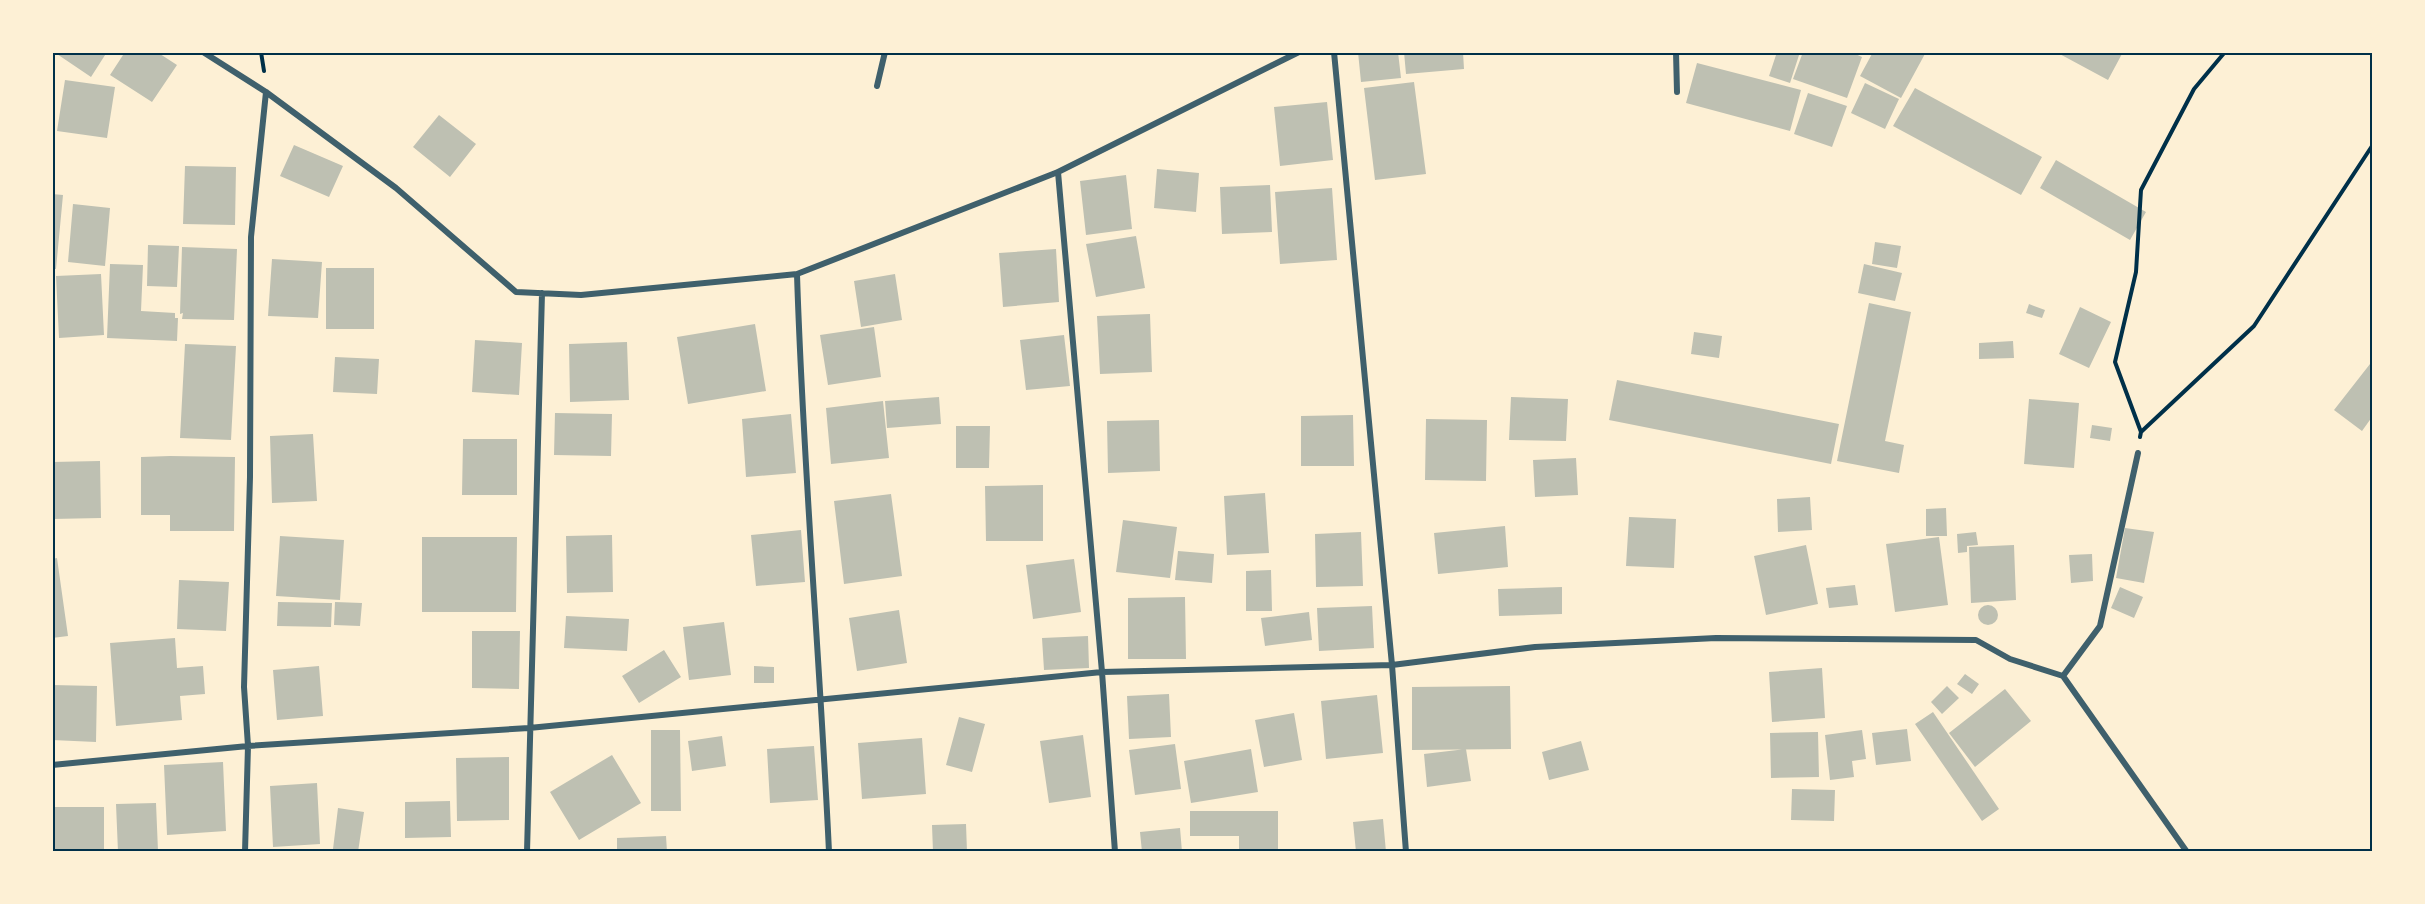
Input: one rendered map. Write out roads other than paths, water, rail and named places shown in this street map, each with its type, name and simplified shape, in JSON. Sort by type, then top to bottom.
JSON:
[{"type":"street","points":[[203,52],[266,93],[396,188],[516,292],[581,295],[797,274],[1058,172],[1299,52]]},
{"type":"street","points":[[878,86],[885,52]]},
{"type":"street","points":[[1334,52],[1392,665],[1406,852]]},
{"type":"street","points":[[1676,52],[1677,92]]},
{"type":"street","points":[[246,852],[248,746],[244,687],[250,477],[251,237],[266,93]]},
{"type":"street","points":[[1058,172],[1102,672],[1115,852]]},
{"type":"street","points":[[797,274],[801,409],[822,700],[829,852]]},
{"type":"street","points":[[527,852],[542,293]]},
{"type":"street","points":[[2063,676],[2100,626],[2138,453]]},
{"type":"street","points":[[52,765],[248,746],[530,728],[1102,672],[1392,665],[1535,647],[1705,639],[1976,640],[2010,659],[2063,676],[2187,852]]}]
